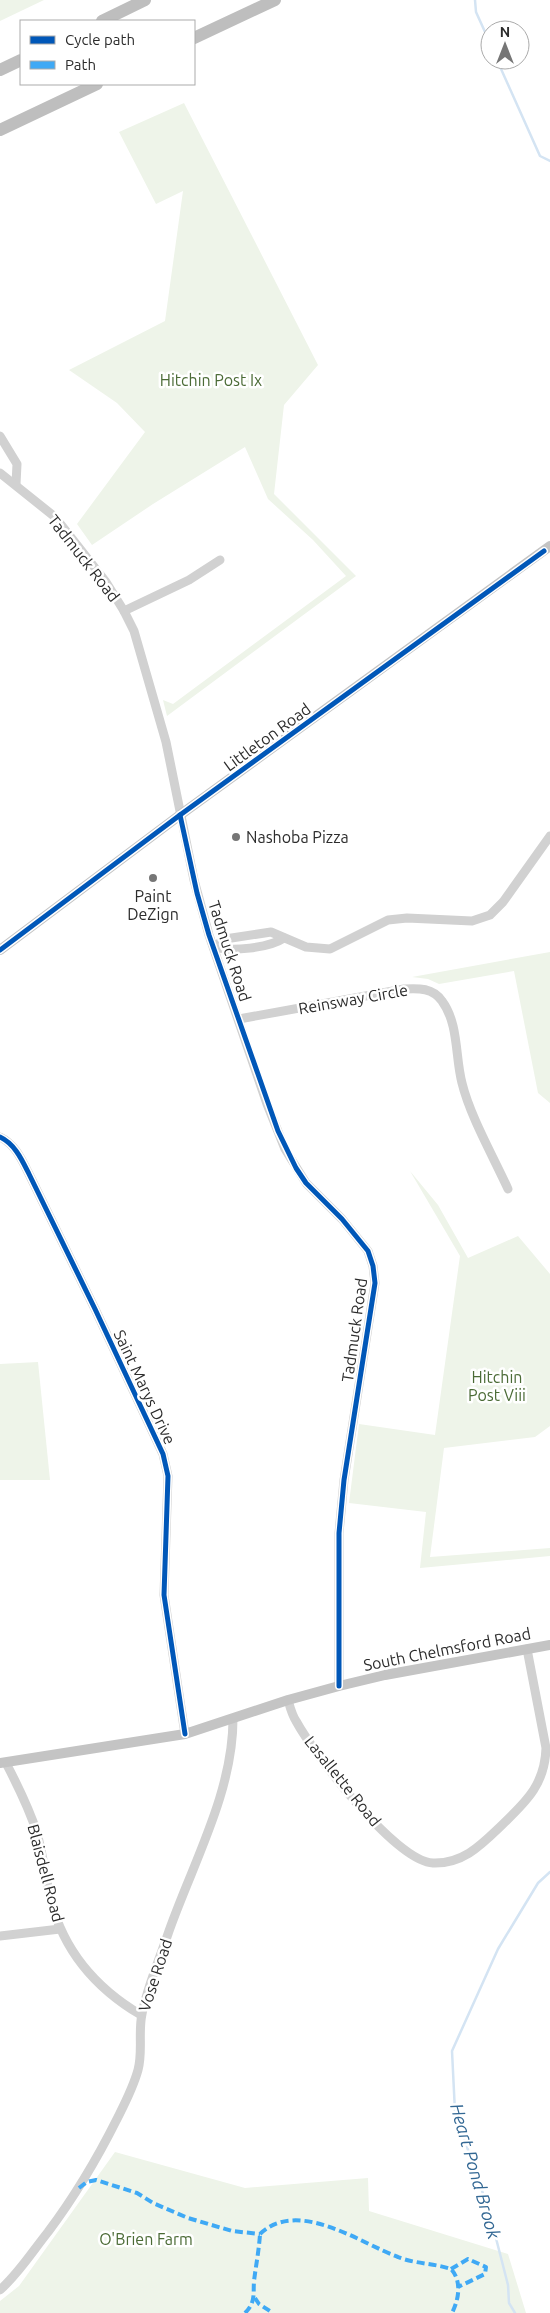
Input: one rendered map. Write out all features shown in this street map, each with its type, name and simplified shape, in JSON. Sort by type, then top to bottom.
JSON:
[{"type":"highway","points":[[104,20],[145,0]]},
{"type":"highway","points":[[195,38],[275,0]]},
{"type":"highway","points":[[0,70],[20,60]]},
{"type":"highway","points":[[0,130],[95,85]]},
{"type":"main road","name":"Littleton Road","points":[[0,950],[180,815],[550,546]]},
{"type":"main road","name":"South Chelmsford Road","points":[[3,1763],[185,1734],[288,1700],[339,1686],[385,1675],[550,1645]]},
{"type":"street","points":[[0,436],[17,464],[16,484]]},
{"type":"street","name":"Tadmuck Road","points":[[0,473],[55,517],[106,582],[134,631],[170,758],[197,893],[267,1104],[293,1162],[306,1183],[342,1219],[368,1251],[373,1266],[375,1283],[344,1480],[338,1533],[339,1686]]},
{"type":"street","points":[[124,611],[189,580],[220,560]]},
{"type":"street","points":[[214,947],[225,939],[266,932],[275,933],[306,947],[324,949],[336,947],[376,924],[394,918],[460,922],[484,918],[495,911],[503,902],[550,836]]},
{"type":"street","name":"Reinsway Circle","points":[[239,1019],[404,989],[423,989],[432,992],[446,1008],[453,1028],[462,1084],[508,1189]]},
{"type":"street","name":"Saint Marys Drive","points":[[0,1137],[6,1140],[18,1153],[29,1174],[163,1454],[168,1476],[164,1595],[185,1734]]},
{"type":"street","name":"Lasallette Road","points":[[288,1700],[295,1720],[308,1740],[358,1805],[401,1848],[415,1857],[431,1863],[447,1862],[461,1858],[485,1842],[538,1786],[542,1775],[546,1748],[527,1649]]},
{"type":"street","name":"Vose Road","points":[[0,2290],[22,2268],[62,2215],[101,2154],[128,2097],[139,2068],[142,2015],[171,1927],[192,1877],[225,1781],[231,1758],[233,1719]]},
{"type":"street","name":"Blaisdell Road","points":[[3,1763],[24,1798],[37,1834],[51,1901],[66,1941],[87,1972],[111,1995],[142,2015]]},
{"type":"street","points":[[0,1936],[60,1929]]},
{"type":"green space","points":[[0,0],[44,0],[0,21]]},
{"type":"green space","name":"Hitchin Post Ix","points":[[184,103],[318,365],[284,405],[274,494],[356,576],[167,716],[163,700],[173,704],[346,576],[313,540],[268,499],[245,447],[153,504],[92,545],[77,524],[145,432],[117,403],[69,370],[165,321],[183,191],[156,204],[119,132]]},
{"type":"green space","points":[[550,952],[550,1103],[538,1093],[514,971],[439,984],[428,979],[412,977]]},
{"type":"green space","name":"Hitchin Post Viii","points":[[410,1171],[438,1205],[468,1258],[518,1236],[550,1274],[550,1426],[535,1437],[444,1448],[430,1557],[550,1548],[550,1556],[420,1568],[426,1512],[349,1503],[359,1424],[435,1435],[460,1256]]},
{"type":"green space","points":[[38,1362],[50,1480],[0,1480],[0,1364]]},
{"type":"green space","name":"O'Brien Farm","points":[[115,2152],[245,2188],[368,2178],[369,2211],[508,2254],[526,2313],[0,2313],[0,2301],[19,2286]]},
{"type":"waterway","points":[[475,0],[476,12],[480,21]]},
{"type":"waterway","points":[[501,70],[540,156],[550,161]]},
{"type":"waterway","name":"Heart Pond Brook","points":[[515,2313],[509,2303],[508,2285],[489,2211],[455,2112],[452,2051],[498,1949],[538,1883],[550,1872]]},
{"type":"marked path","points":[[79,2188],[87,2182],[96,2180],[137,2193],[153,2203],[188,2218],[232,2231],[260,2234]]},
{"type":"marked path","points":[[260,2234],[275,2224],[292,2220],[310,2222],[348,2234],[404,2259],[451,2269],[458,2285],[456,2302],[452,2313]]},
{"type":"marked path","points":[[245,2313],[249,2309],[253,2298],[260,2234]]},
{"type":"marked path","points":[[451,2269],[468,2259],[486,2267],[485,2274],[458,2287]]},
{"type":"marked path","points":[[255,2298],[259,2304],[273,2313]]},
{"type":"cycle path","points":[[0,950],[180,815],[544,551]]},
{"type":"cycle path","points":[[180,815],[197,893],[209,935],[278,1131],[296,1168],[306,1183],[342,1219],[368,1251],[373,1266],[375,1283],[344,1480],[339,1533],[339,1686]]},
{"type":"cycle path","points":[[0,1137],[14,1148],[24,1163],[163,1454],[168,1476],[164,1595],[185,1734]]},
{"type":"place","name":"Nashoba Pizza","points":[[236,837]]},
{"type":"place","name":"Paint DeZign","points":[[153,878]]}]
